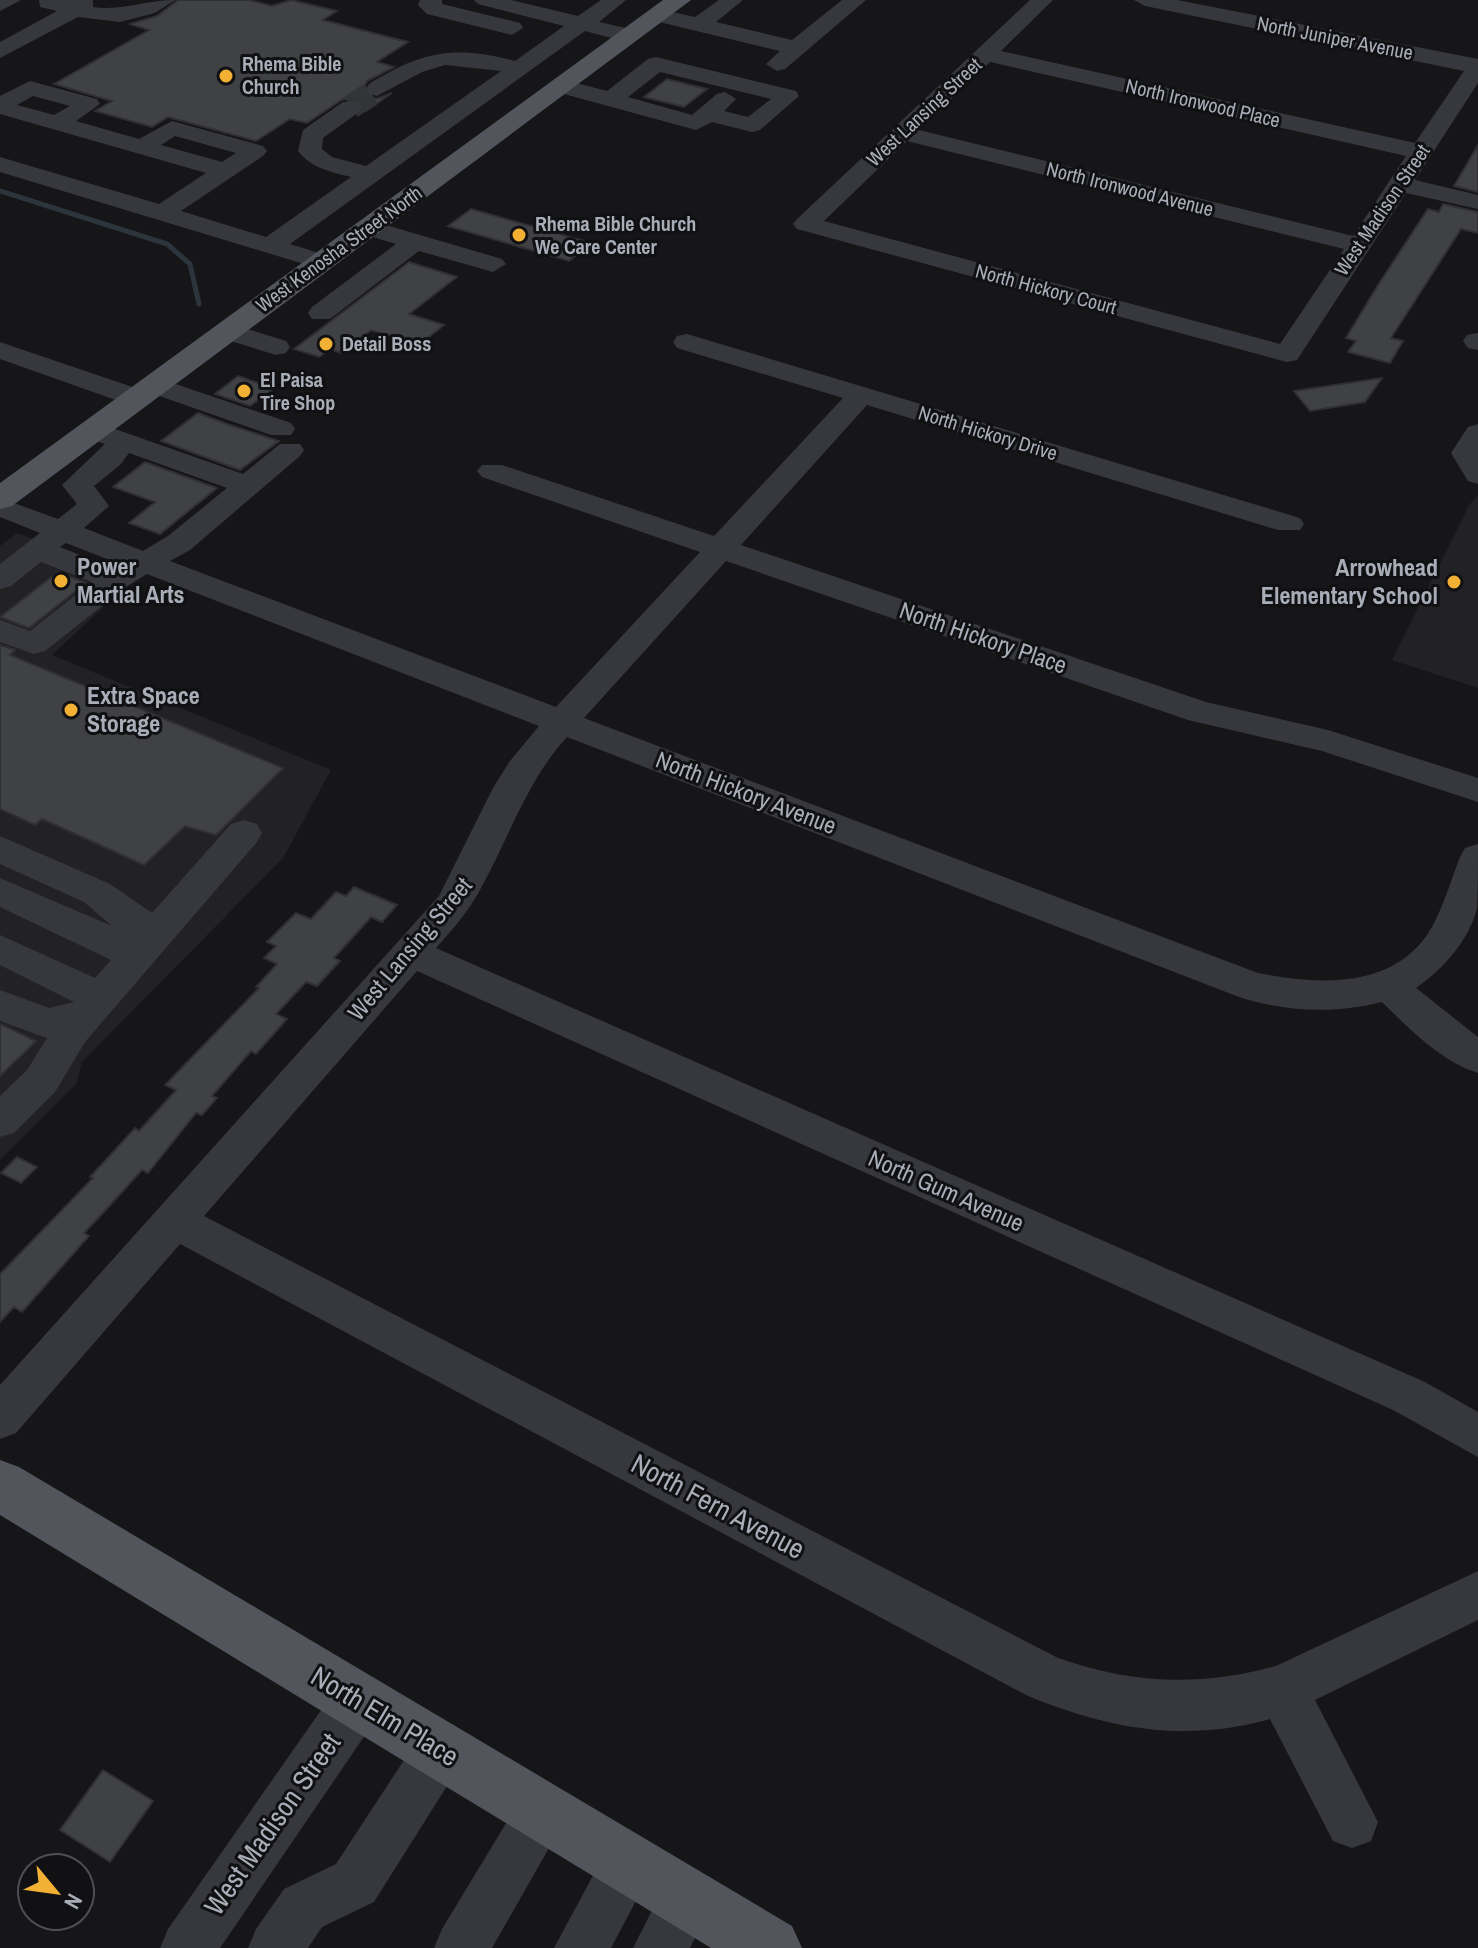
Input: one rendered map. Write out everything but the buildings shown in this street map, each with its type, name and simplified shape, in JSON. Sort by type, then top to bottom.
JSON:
[{"type":"main road","name":"West Kenosha Street North","points":[[2,497],[108,435],[146,392],[669,8]]},
{"type":"main road","name":"North Elm Place","points":[[0,1485],[770,1948]]},
{"type":"street","points":[[0,5],[10,0]]},
{"type":"street","points":[[0,28],[50,1],[84,5],[120,18],[136,15],[164,0]]},
{"type":"street","points":[[431,0],[429,5],[435,9],[559,40]]},
{"type":"street","points":[[485,0],[581,12],[631,36]]},
{"type":"street","points":[[699,25],[732,0]]},
{"type":"street","points":[[765,73],[855,0]]},
{"type":"street","name":"West Lansing Street","points":[[806,224],[1042,0]]},
{"type":"street","name":"North Juniper Avenue","points":[[1145,0],[1478,67]]},
{"type":"street","points":[[270,246],[559,40],[581,12],[611,3]]},
{"type":"street","points":[[0,51],[84,5]]},
{"type":"street","points":[[669,8],[699,25],[796,48]]},
{"type":"street","name":"North Ironwood Place","points":[[985,54],[1421,152]]},
{"type":"street","points":[[377,89],[412,66],[449,57],[473,58],[518,69]]},
{"type":"street","points":[[610,100],[656,64],[788,96],[752,125],[708,114]]},
{"type":"street","name":"West Madison Street","points":[[1287,354],[1478,67]]},
{"type":"street","points":[[561,86],[696,123],[743,84]]},
{"type":"street","points":[[0,106],[30,88],[89,104],[57,123]]},
{"type":"street","points":[[0,106],[225,171]]},
{"type":"street","points":[[351,107],[311,135],[310,151],[324,162],[369,175]]},
{"type":"street","points":[[141,148],[172,128],[255,151],[162,213]]},
{"type":"street","name":"North Ironwood Avenue","points":[[902,133],[1359,245]]},
{"type":"street","points":[[45,178],[109,138]]},
{"type":"street","points":[[0,164],[270,246],[361,283]]},
{"type":"street","points":[[1400,184],[1478,202]]},
{"type":"street","points":[[161,186],[190,195]]},
{"type":"street","name":"North Hickory Court","points":[[806,224],[1287,354]]},
{"type":"street","points":[[369,228],[493,264]]},
{"type":"street","points":[[321,313],[416,241]]},
{"type":"street","points":[[228,331],[276,347]]},
{"type":"street","name":"North Hickory Drive","points":[[687,342],[1289,524]]},
{"type":"street","points":[[0,350],[146,392],[286,440],[246,485],[155,558],[115,580],[34,644],[0,630]]},
{"type":"street","name":"West Lansing Street","points":[[0,1418],[411,953],[463,890],[513,782],[562,722],[861,395]]},
{"type":"street","points":[[1478,433],[1466,453],[1473,472],[1478,475]]},
{"type":"street","points":[[33,550],[94,506],[77,485],[110,459],[108,435],[246,485]]},
{"type":"street","name":"North Hickory Place","points":[[492,471],[1200,712],[1328,741],[1478,790]]},
{"type":"street","name":"North Hickory Avenue","points":[[2,497],[33,550],[155,558],[562,722],[1223,978],[1271,991],[1319,997],[1355,995],[1389,984]]},
{"type":"street","points":[[33,550],[115,580]]},
{"type":"street","points":[[0,1121],[41,1081],[91,1008],[244,833]]},
{"type":"street","points":[[0,849],[97,893],[125,916],[149,945]]},
{"type":"street","points":[[1478,857],[1442,941],[1417,968],[1389,984],[1425,1020],[1478,1058]]},
{"type":"street","points":[[0,891],[149,945]]},
{"type":"street","points":[[0,949],[91,1008]]},
{"type":"street","name":"North Gum Avenue","points":[[411,953],[1409,1396],[1478,1436]]},
{"type":"street","points":[[0,1005],[48,1023],[91,1008]]},
{"type":"street","name":"North Fern Avenue","points":[[175,1221],[1046,1678],[1103,1699],[1168,1709],[1218,1708],[1282,1690],[1478,1595]]},
{"type":"street","points":[[1282,1690],[1352,1822]]},
{"type":"street","name":"West Madison Street","points":[[187,1948],[358,1701]]},
{"type":"street","points":[[275,1948],[303,1908],[355,1883],[441,1749]]},
{"type":"street","points":[[461,1948],[544,1811]]},
{"type":"street","points":[[581,1948],[629,1863]]},
{"type":"street","points":[[660,1948],[687,1898]]},
{"type":"shaded area","name":"Arrowhead Elementary School","points":[[1478,495],[1478,688],[1392,660],[1469,505]]},
{"type":"shaded area","points":[[17,533],[136,577],[52,655],[331,770],[283,858],[82,1062],[76,1084],[0,1160],[0,546]]},
{"type":"waterway","points":[[0,191],[167,244],[190,264],[199,304]]},
{"type":"tunnel","points":[[351,107],[377,89]]},
{"type":"place","name":"Rhema Bible Church","points":[[226,76]]},
{"type":"place","name":"Rhema Bible Church We Care Center","points":[[519,235]]},
{"type":"place","name":"Detail Boss","points":[[326,344]]},
{"type":"place","name":"El Paisa Tire Shop","points":[[244,391]]},
{"type":"place","name":"Power Martial Arts","points":[[61,581]]},
{"type":"place","name":"Arrowhead Elementary School","points":[[1454,582]]},
{"type":"place","name":"Extra Space Storage","points":[[71,710]]}]
